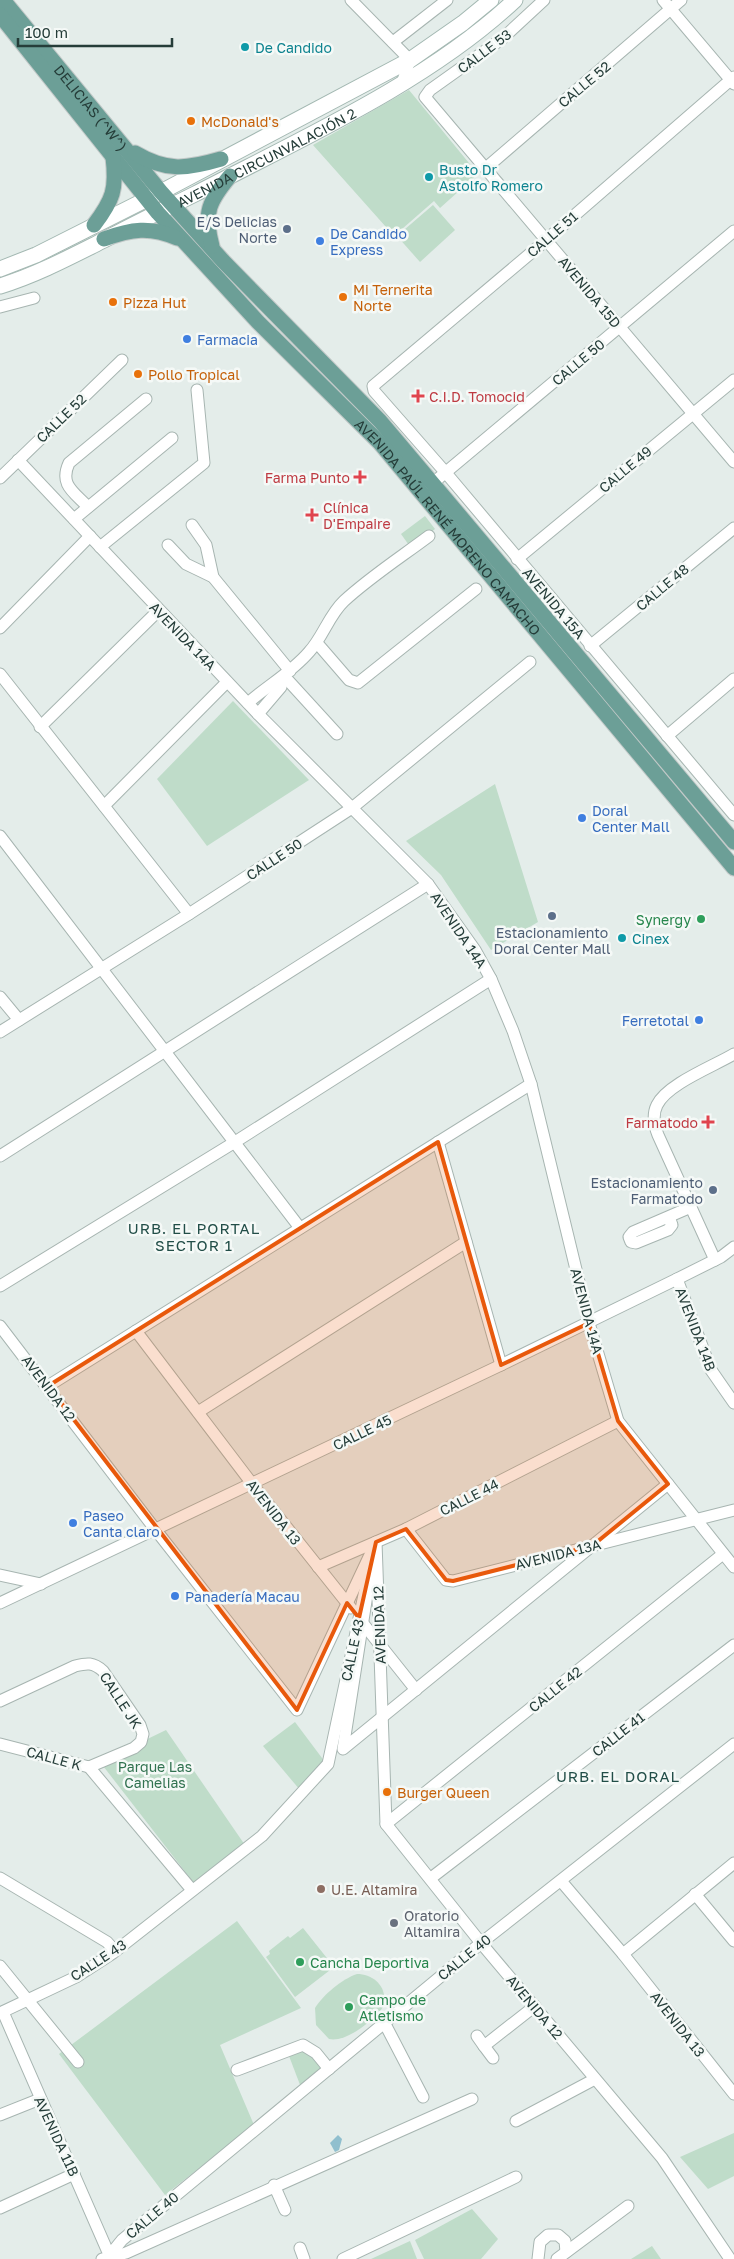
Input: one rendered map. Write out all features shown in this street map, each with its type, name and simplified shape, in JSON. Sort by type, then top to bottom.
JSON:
[{"type":"main road","name":"DELICIAS (^W^)","points":[[3,0],[128,149],[161,192]]},
{"type":"main road","name":"AVENIDA CIRCUNVALACIÓN 2","points":[[0,269],[36,255],[161,192],[410,60],[463,24],[491,0]]},
{"type":"main road","name":"AVENIDA CIRCUNVALACIÓN 2","points":[[0,286],[55,264],[174,205],[402,84],[452,51],[515,0]]},
{"type":"main road","name":"DELICIAS (^W^)","points":[[0,15],[146,199]]},
{"type":"main road","points":[[128,149],[149,162],[172,168],[195,166],[221,159]]},
{"type":"main road","points":[[94,225],[106,209],[114,192],[116,178],[113,157]]},
{"type":"main road","points":[[213,250],[208,230],[209,207],[215,194],[230,176]]},
{"type":"main road","name":"AVENIDA PAÚL RENÉ MORENO CAMACHO","points":[[161,192],[269,311],[370,411],[427,488],[734,868]]},
{"type":"main road","name":"AVENIDA PAÚL RENÉ MORENO CAMACHO","points":[[146,199],[258,322],[427,488],[734,842]]},
{"type":"main road","points":[[104,239],[126,231],[146,229],[162,231],[183,241]]},
{"type":"street","points":[[351,0],[410,60],[402,84]]},
{"type":"street","points":[[393,42],[446,0]]},
{"type":"street","name":"CALLE 53","points":[[426,100],[426,94],[430,90],[503,38],[544,0]]},
{"type":"street","points":[[663,0],[733,80]]},
{"type":"street","name":"CALLE 52","points":[[486,168],[682,0]]},
{"type":"street","name":"CALLE 51","points":[[374,391],[373,384],[546,240],[733,80]]},
{"type":"street","name":"AVENIDA 15D","points":[[426,100],[486,168],[734,462]]},
{"type":"street","name":"CALLE 50","points":[[427,488],[734,231]]},
{"type":"street","points":[[0,308],[34,298]]},
{"type":"street","name":"CALLE 52","points":[[0,478],[122,360]]},
{"type":"street","name":"CALLE 49","points":[[517,559],[734,380]]},
{"type":"street","points":[[100,547],[204,463],[197,390]]},
{"type":"street","name":"AVENIDA 15A","points":[[374,391],[446,473],[734,815]]},
{"type":"street","points":[[88,507],[66,483],[64,473],[69,463],[146,399]]},
{"type":"street","points":[[74,519],[172,438]]},
{"type":"street","name":"AVENIDA 14A","points":[[18,460],[158,611],[428,884],[461,929],[491,979],[513,1031],[531,1084],[588,1323],[618,1421],[734,1567]]},
{"type":"street","points":[[192,526],[206,545],[213,577],[285,675],[337,734]]},
{"type":"street","name":"CALLE 48","points":[[590,646],[734,528]]},
{"type":"street","points":[[0,628],[90,536]]},
{"type":"street","points":[[248,703],[270,683],[285,675],[317,643],[344,600],[429,536]]},
{"type":"street","points":[[168,545],[186,564],[213,577]]},
{"type":"street","points":[[317,643],[349,680],[358,683],[476,589]]},
{"type":"street","points":[[40,726],[158,611]]},
{"type":"street","name":"CALLE 50","points":[[0,1032],[352,808],[530,662]]},
{"type":"street","points":[[0,674],[188,914]]},
{"type":"street","points":[[258,714],[281,687],[285,675]]},
{"type":"street","points":[[666,736],[734,679]]},
{"type":"street","points":[[104,806],[227,682]]},
{"type":"street","points":[[0,836],[300,1228]]},
{"type":"street","points":[[0,1156],[167,1052],[428,884]]},
{"type":"street","points":[[0,1286],[234,1142],[491,979]]},
{"type":"street","points":[[0,997],[19,1020]]},
{"type":"street","points":[[718,1258],[691,1206],[655,1126],[656,1107],[672,1090],[734,1054]]},
{"type":"street","points":[[48,1386],[531,1084]]},
{"type":"street","points":[[438,1142],[501,1366]]},
{"type":"street","points":[[668,1218],[691,1206]]},
{"type":"street","points":[[198,1412],[466,1242]]},
{"type":"street","name":"CALLE 45","points":[[0,1603],[501,1366],[677,1279],[718,1258],[734,1247]]},
{"type":"street","name":"CALLE 45","points":[[718,1258],[734,1256]]},
{"type":"street","name":"AVENIDA 14B","points":[[677,1279],[711,1370],[734,1404]]},
{"type":"street","name":"AVENIDA 12","points":[[0,1326],[48,1386],[155,1529],[297,1710],[376,1542]]},
{"type":"street","name":"AVENIDA 13","points":[[136,1331],[252,1485],[416,1690]]},
{"type":"street","name":"CALLE 44","points":[[318,1567],[406,1529],[618,1421]]},
{"type":"street","name":"CALLE 43","points":[[376,1542],[343,1749],[668,1484]]},
{"type":"street","name":"AVENIDA 13A","points":[[406,1529],[446,1580],[453,1582],[734,1510]]},
{"type":"street","name":"AVENIDA 12","points":[[376,1542],[386,1824],[481,1943],[662,2158],[730,2259]]},
{"type":"street","name":"CALLE 43","points":[[1,2013],[27,1998],[76,1977],[115,1951],[262,1836],[328,1764],[376,1542]]},
{"type":"street","name":"CALLE 42","points":[[386,1824],[723,1554]]},
{"type":"street","points":[[0,1575],[41,1584]]},
{"type":"street","name":"CALLE 41","points":[[430,1878],[734,1645]]},
{"type":"street","name":"CALLE JK","points":[[0,1700],[75,1666],[86,1663],[96,1664],[103,1670],[140,1725],[143,1734],[140,1742],[134,1748]]},
{"type":"street","name":"CALLE K","points":[[0,1744],[89,1768],[134,1748]]},
{"type":"street","name":"CALLE 40","points":[[107,2258],[122,2240],[481,1943],[734,1744]]},
{"type":"street","points":[[89,1768],[192,1890]]},
{"type":"street","points":[[623,1954],[734,1862]]},
{"type":"street","points":[[0,1878],[107,1942],[115,1951]]},
{"type":"street","name":"AVENIDA 13","points":[[561,1880],[623,1954],[734,2094]]},
{"type":"street","points":[[695,1894],[734,1941]]},
{"type":"street","points":[[0,1966],[78,2062]]},
{"type":"street","points":[[493,2058],[480,2041],[535,2006]]},
{"type":"street","name":"AVENIDA 11B","points":[[1,2013],[74,2174],[107,2258]]},
{"type":"street","points":[[385,2024],[423,2097]]},
{"type":"street","points":[[237,2070],[303,2045],[316,2053],[329,2069]]},
{"type":"street","points":[[516,2121],[595,2078]]},
{"type":"street","points":[[0,2115],[40,2099]]},
{"type":"street","points":[[107,2258],[126,2253],[274,2185],[472,2099]]},
{"type":"street","points":[[0,2208],[74,2174]]},
{"type":"street","points":[[343,2259],[516,2177]]},
{"type":"street","points":[[274,2185],[285,2210]]},
{"type":"street","points":[[561,2256],[628,2206]]},
{"type":"street","points":[[538,2259],[540,2242],[548,2235],[558,2235],[565,2241],[561,2256]]},
{"type":"highlighted area","points":[[438,1142],[501,1365],[589,1323],[618,1421],[668,1484],[592,1546],[453,1581],[446,1580],[406,1529],[376,1542],[359,1618],[347,1603],[297,1710],[48,1386]]},
{"type":"green space","points":[[409,90],[478,174],[440,208],[434,201],[394,236],[313,145]]},
{"type":"green space","points":[[433,205],[455,230],[420,262],[397,236]]},
{"type":"green space","points":[[425,516],[435,529],[411,548],[401,534]]},
{"type":"green space","points":[[233,701],[309,780],[207,846],[157,779]]},
{"type":"green space","points":[[495,784],[538,922],[491,950],[441,875],[406,841]]},
{"type":"green space","points":[[295,1722],[325,1762],[300,1790],[263,1746]]},
{"type":"green space","name":"Parque Las Camelias","points":[[166,1730],[247,1848],[197,1887],[100,1762]]},
{"type":"green space","points":[[237,1921],[301,2008],[220,2045],[254,2125],[165,2195],[59,2054]]},
{"type":"green space","name":"Cancha Deportiva","points":[[303,1928],[334,1967],[295,1997],[266,1957],[270,1954],[269,1951],[288,1936],[290,1938]]},
{"type":"green space","name":"Campo de Atletismo","points":[[357,1974],[369,1976],[379,1983],[384,1994],[383,2007],[366,2024],[351,2034],[343,2038],[329,2039],[316,2025],[315,2008],[333,1988]]},
{"type":"green space","points":[[311,2046],[329,2067],[302,2090],[289,2056]]},
{"type":"green space","points":[[734,2133],[734,2176],[708,2189],[680,2157]]},
{"type":"green space","points":[[472,2209],[498,2239],[481,2259],[424,2259],[415,2240]]},
{"type":"green space","points":[[410,2241],[417,2259],[371,2259]]},
{"type":"green space","points":[[652,2246],[661,2259],[631,2259]]},
{"type":"water","points":[[338,2135],[342,2139],[339,2150],[335,2152],[330,2143]]},
{"type":"place","name":"De Candido","points":[[245,47]]},
{"type":"place","name":"McDonald's","points":[[191,121]]},
{"type":"place","name":"Busto Dr Astolfo Romero","points":[[429,177]]},
{"type":"place","name":"E/S Delicias Norte","points":[[287,229]]},
{"type":"place","name":"De Candido Express","points":[[320,241]]},
{"type":"place","name":"Mi Ternerita Norte","points":[[343,297]]},
{"type":"place","name":"Pizza Hut","points":[[113,302]]},
{"type":"place","name":"Farmacia","points":[[187,339]]},
{"type":"place","name":"Pollo Tropical","points":[[138,374]]},
{"type":"place","name":"C.I.D. Tomocid","points":[[418,396]]},
{"type":"place","name":"Farma Punto","points":[[360,477]]},
{"type":"place","name":"Clínica D'Empaire","points":[[312,515]]},
{"type":"place","name":"Doral Center Mall","points":[[582,818]]},
{"type":"place","name":"Estacionamiento Doral Center Mall","points":[[552,916]]},
{"type":"place","name":"Synergy","points":[[701,919]]},
{"type":"place","name":"Cinex","points":[[622,938]]},
{"type":"place","name":"Ferretotal","points":[[699,1020]]},
{"type":"place","name":"Farmatodo","points":[[708,1122]]},
{"type":"place","name":"Estacionamiento Farmatodo","points":[[713,1190]]},
{"type":"place","name":"Paseo Canta claro","points":[[73,1523]]},
{"type":"place","name":"Panadería Macau","points":[[175,1596]]},
{"type":"place","name":"Burger Queen","points":[[387,1792]]},
{"type":"place","name":"U.E. Altamira","points":[[321,1889]]},
{"type":"place","name":"Oratorio Altamira","points":[[394,1923]]},
{"type":"place","name":"Cancha Deportiva","points":[[300,1962]]},
{"type":"place","name":"Campo de Atletismo","points":[[349,2007]]},
{"type":"district","name":"URB. EL PORTAL SECTOR 1","points":[[194,1236]]},
{"type":"district","name":"URB. EL DORAL","points":[[618,1776]]}]
